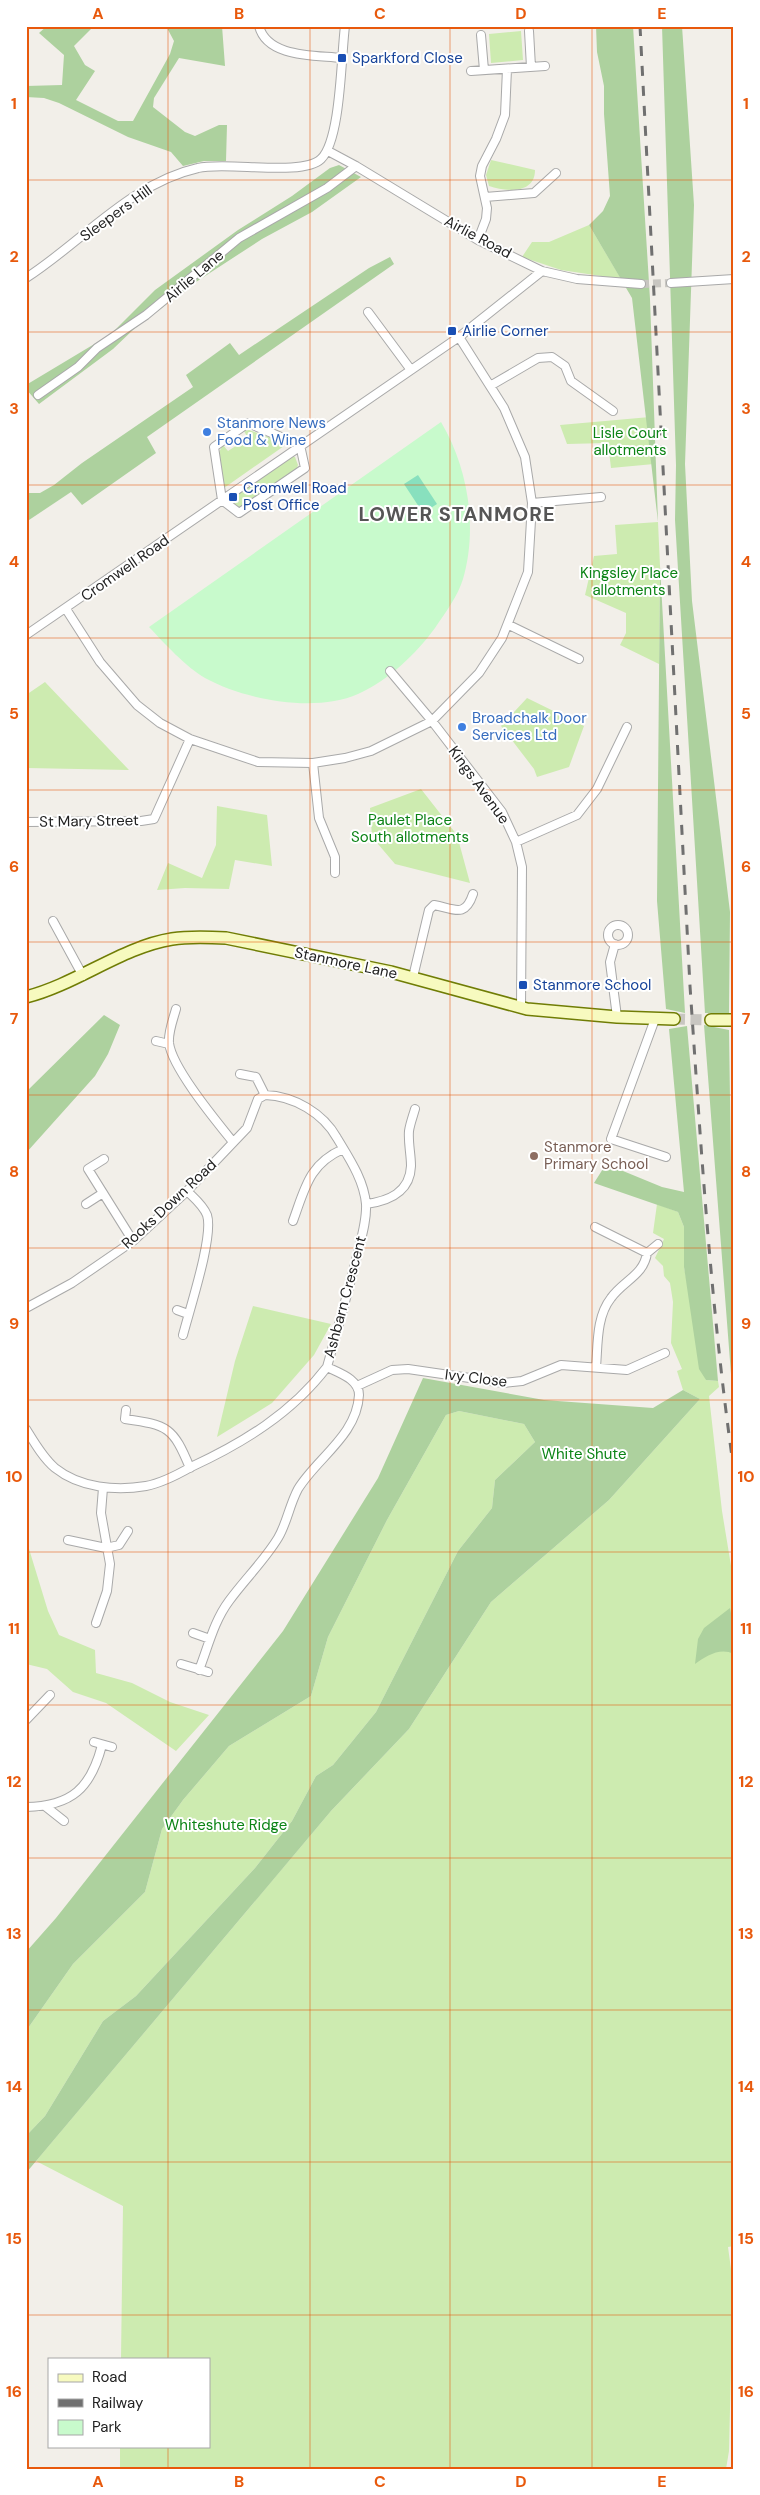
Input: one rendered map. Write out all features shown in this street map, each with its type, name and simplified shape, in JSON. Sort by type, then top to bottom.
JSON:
[{"type":"street","points":[[259,26],[261,34],[278,48],[292,52],[341,58]]},
{"type":"street","points":[[328,151],[335,126],[345,26]]},
{"type":"street","points":[[529,31],[531,67]]},
{"type":"street","points":[[481,35],[484,70]]},
{"type":"street","points":[[471,71],[545,66]]},
{"type":"street","points":[[478,240],[486,219],[485,197],[480,176],[482,166],[496,139],[505,115],[508,69]]},
{"type":"street","name":"Airlie Road","points":[[328,151],[478,240],[542,270],[577,279],[642,284]]},
{"type":"street","name":"Sleepers Hill","points":[[26,278],[138,194],[184,171],[209,166],[312,165],[328,151]]},
{"type":"street","name":"Airlie Lane","points":[[38,395],[78,367],[97,348],[146,315],[239,238],[327,188],[356,166]]},
{"type":"street","points":[[485,197],[534,193],[556,173]]},
{"type":"street","name":"Cromwell Road","points":[[26,635],[459,337],[542,270]]},
{"type":"street","points":[[671,282],[734,279]]},
{"type":"street","points":[[368,312],[411,370]]},
{"type":"street","points":[[66,609],[100,662],[137,705],[160,722],[190,739],[258,762],[313,763],[371,751],[432,721],[478,673],[509,625],[528,572],[532,503],[525,457],[504,408],[459,337]]},
{"type":"street","points":[[490,386],[538,358],[552,357],[565,366],[571,381],[613,411]]},
{"type":"street","points":[[248,423],[300,445],[305,468],[239,514],[222,500],[214,446],[248,423]]},
{"type":"street","points":[[532,503],[602,497]]},
{"type":"street","points":[[509,625],[579,660]]},
{"type":"street","name":"Kings Avenue","points":[[390,671],[432,721],[502,812],[516,842],[522,867],[521,1008]]},
{"type":"street","points":[[516,842],[577,814],[597,788],[627,728]]},
{"type":"street","name":"St Mary Street","points":[[26,822],[141,821],[154,819],[190,739]]},
{"type":"street","points":[[313,763],[319,818],[335,857],[335,873]]},
{"type":"street","points":[[413,977],[428,910],[434,905],[457,910],[464,909],[468,906],[473,894]]},
{"type":"street","points":[[53,922],[84,976]]},
{"type":"street","name":"Stanmore Lane","points":[[26,997],[54,989],[160,942],[204,937],[226,938],[413,977],[521,1008],[617,1017],[674,1019]]},
{"type":"street","points":[[615,944],[610,962],[617,1017]]},
{"type":"street","points":[[176,1009],[169,1044],[197,1096],[234,1142]]},
{"type":"street","points":[[655,1019],[612,1139],[666,1157]]},
{"type":"street","points":[[712,1020],[734,1020]]},
{"type":"street","points":[[156,1041],[169,1044]]},
{"type":"street","points":[[240,1074],[256,1077],[265,1096]]},
{"type":"street","name":"Rooks Down Road","points":[[26,1308],[72,1284],[132,1241],[187,1191],[248,1128],[258,1100],[265,1096]]},
{"type":"street","name":"Ashbarn Crescent","points":[[26,1429],[38,1448],[55,1468],[78,1480],[103,1488],[122,1489],[148,1486],[167,1480],[234,1446],[260,1430],[313,1385],[327,1367],[364,1229],[366,1204],[358,1176],[331,1126],[314,1111],[297,1103],[265,1096]]},
{"type":"street","points":[[366,1204],[386,1201],[395,1196],[406,1184],[411,1166],[409,1129],[415,1109]]},
{"type":"street","points":[[293,1221],[310,1176],[319,1163],[343,1148]]},
{"type":"street","points":[[104,1160],[88,1169],[132,1241]]},
{"type":"street","points":[[183,1335],[202,1267],[209,1225],[203,1207],[187,1191]]},
{"type":"street","points":[[86,1204],[103,1193]]},
{"type":"street","points":[[595,1227],[648,1253]]},
{"type":"street","points":[[596,1367],[602,1316],[606,1305],[619,1289],[640,1272],[646,1264],[648,1253],[658,1244]]},
{"type":"street","points":[[177,1310],[188,1314]]},
{"type":"street","name":"Ivy Close","points":[[357,1386],[392,1370],[408,1369],[504,1384],[522,1381],[561,1366],[627,1370],[665,1353]]},
{"type":"street","points":[[199,1670],[210,1639],[229,1601],[262,1563],[280,1536],[285,1525],[286,1514],[299,1488],[342,1437],[351,1422],[359,1395],[357,1386],[349,1378],[327,1367]]},
{"type":"street","points":[[126,1410],[125,1419],[161,1425],[172,1432],[179,1442],[190,1468]]},
{"type":"street","points":[[96,1623],[107,1591],[110,1564],[101,1513],[103,1488]]},
{"type":"street","points":[[68,1540],[106,1548],[119,1544],[128,1531]]},
{"type":"street","points":[[193,1633],[210,1639]]},
{"type":"street","points":[[181,1664],[208,1672]]},
{"type":"street","points":[[26,1720],[50,1696]]},
{"type":"street","points":[[26,1807],[62,1802],[77,1793],[94,1771],[98,1743],[112,1747]]},
{"type":"street","points":[[44,1806],[64,1821]]},
{"type":"green space","points":[[47,26],[94,26],[74,46],[85,65],[95,71],[76,100],[118,121],[133,121],[170,54],[174,41],[166,26],[222,26],[225,66],[179,58],[154,98],[153,107],[185,132],[195,136],[219,125],[227,125],[226,161],[204,161],[183,166],[171,152],[128,137],[59,103],[44,98],[26,97],[26,86],[62,85],[64,55],[39,33]]},
{"type":"green space","points":[[596,26],[633,26],[650,299],[658,522],[632,298],[589,225],[603,211],[610,196],[604,114],[604,86],[597,52]]},
{"type":"green space","points":[[662,26],[682,26],[694,205],[685,464],[692,601],[730,912],[729,1013],[705,1013],[675,520],[676,465]]},
{"type":"green space","points":[[521,31],[523,60],[491,63],[489,34]]},
{"type":"green space","points":[[491,160],[535,170],[534,178],[525,187],[519,189],[511,190],[489,186],[486,175]]},
{"type":"green space","points":[[339,165],[361,177],[312,212],[262,239],[196,282],[135,328],[113,349],[39,404],[26,389],[26,385],[111,334],[155,290],[238,230],[292,196],[330,168]]},
{"type":"green space","points":[[589,225],[621,279],[561,270],[522,257],[532,242],[549,242]]},
{"type":"green space","points":[[390,257],[394,264],[147,437],[156,453],[82,505],[71,492],[26,522],[26,493],[40,493],[54,485],[82,463],[193,387],[186,375],[230,343],[239,355],[369,268]]},
{"type":"green space","name":"Lisle Court allotments","points":[[650,417],[654,464],[611,468],[608,443],[567,444],[560,425]]},
{"type":"green space","points":[[441,422],[458,458],[468,498],[470,539],[467,559],[463,579],[451,604],[428,638],[391,674],[358,694],[341,700],[322,703],[301,703],[260,698],[221,686],[205,678],[183,661],[149,627]]},
{"type":"green space","points":[[249,430],[283,442],[284,446],[224,488],[218,454],[223,445],[228,451],[248,438],[244,431]]},
{"type":"green space","points":[[291,456],[295,457],[298,465],[296,471],[240,509],[230,502],[230,497]]},
{"type":"green space","points":[[418,475],[437,504],[423,513],[404,484]]},
{"type":"green space","name":"Kingsley Place allotments","points":[[658,522],[660,566],[659,664],[620,645],[626,633],[626,613],[585,595],[594,556],[617,554],[615,525]]},
{"type":"green space","points":[[660,566],[685,1013],[666,1009],[657,901]]},
{"type":"green space","points":[[45,682],[129,770],[27,768],[26,695]]},
{"type":"green space","points":[[527,698],[584,726],[569,767],[537,777],[534,769],[501,726]]},
{"type":"green space","name":"Paulet Place South allotments","points":[[421,789],[457,835],[470,883],[395,864],[372,837],[370,808]]},
{"type":"green space","points":[[217,806],[267,815],[272,866],[235,860],[229,889],[185,888],[157,890],[168,863],[202,878],[216,845]]},
{"type":"green space","points":[[104,1015],[120,1025],[108,1054],[95,1076],[26,1153],[26,1092]]},
{"type":"green space","points":[[704,1025],[729,1030],[734,1373],[731,1374]]},
{"type":"green space","points":[[687,1026],[718,1381],[706,1380],[699,1369],[684,1267],[684,1227],[678,1212],[594,1183],[606,1164],[662,1187],[684,1192],[669,1029]]},
{"type":"green space","points":[[657,1204],[678,1212],[684,1227],[684,1267],[706,1380],[718,1381],[719,1387],[709,1396],[722,1511],[734,1584],[734,2246],[728,2247],[733,2284],[729,2451],[726,2469],[120,2469],[120,2448],[210,2448],[210,2358],[121,2358],[123,2206],[36,2161],[331,1811],[409,1729],[491,1602],[609,1500],[700,1399],[683,1390],[677,1371],[682,1369],[671,1343],[673,1302],[670,1283],[664,1276],[663,1266],[655,1258],[664,1239],[653,1233]]},
{"type":"green space","points":[[253,1306],[331,1324],[314,1355],[272,1403],[217,1437],[235,1361]]},
{"type":"green space","name":"White Shute","points":[[423,1378],[544,1400],[653,1408],[683,1390],[700,1399],[609,1500],[491,1602],[409,1729],[331,1811],[26,2173],[26,2136],[45,2116],[103,2021],[136,1996],[255,1868],[292,1821],[316,1776],[333,1765],[376,1712],[458,1551],[492,1508],[495,1480],[535,1442],[524,1424],[459,1411],[446,1415],[387,1520],[328,1637],[311,1696],[229,1746],[183,1800],[162,1829],[145,1892],[73,1964],[26,2031],[26,1952],[56,1918],[283,1631],[378,1478]]},
{"type":"green space","name":"Whiteshute Ridge","points":[[459,1411],[524,1424],[535,1442],[495,1480],[492,1508],[458,1551],[376,1712],[333,1765],[316,1776],[292,1821],[255,1868],[136,1996],[103,2021],[45,2116],[26,2136],[26,2031],[73,1964],[145,1892],[162,1829],[183,1800],[229,1746],[311,1696],[328,1637],[387,1520],[446,1415]]},
{"type":"green space","points":[[26,1539],[48,1611],[59,1635],[95,1650],[96,1673],[132,1683],[170,1702],[209,1715],[176,1751],[106,1703],[73,1692],[47,1669],[26,1664]]},
{"type":"green space","points":[[730,1608],[734,1629],[734,1654],[724,1651],[718,1652],[708,1655],[695,1664],[698,1639],[704,1628]]},
{"type":"tunnel","points":[[641,284],[671,283]]},
{"type":"tunnel","points":[[674,1019],[711,1020]]},
{"type":"railway","points":[[640,26],[690,986],[713,1290],[734,1471]]},
{"type":"place","name":"Sparkford Close","points":[[342,58]]},
{"type":"place","name":"Airlie Corner","points":[[452,331]]},
{"type":"place","name":"Stanmore News Food & Wine","points":[[207,432]]},
{"type":"place","name":"Cromwell Road Post Office","points":[[233,497]]},
{"type":"place","name":"Broadchalk Door Services Ltd","points":[[462,727]]},
{"type":"place","name":"Stanmore School","points":[[523,985]]},
{"type":"place","name":"Stanmore Primary School","points":[[534,1156]]},
{"type":"district","name":"LOWER STANMORE","points":[[457,514]]}]
